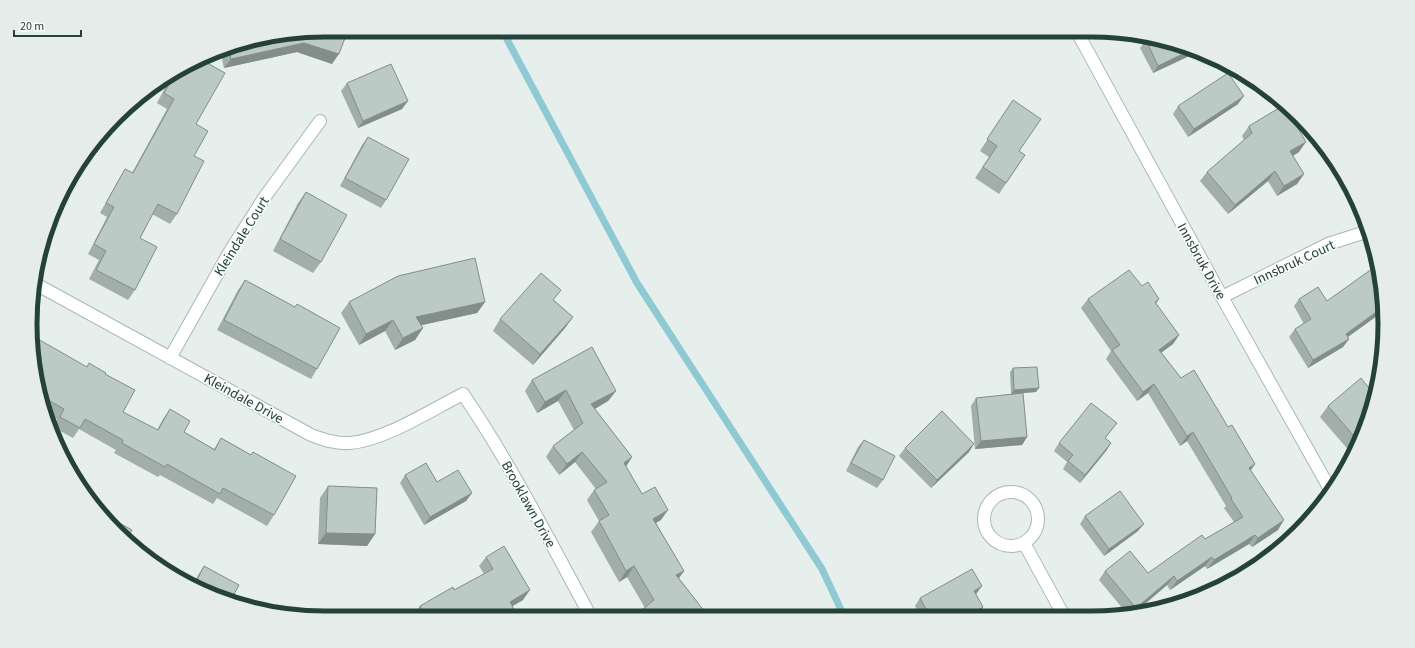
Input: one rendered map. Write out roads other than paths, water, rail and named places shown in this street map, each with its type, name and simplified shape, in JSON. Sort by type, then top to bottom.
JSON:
[{"type":"street","name":"Innsbruk Drive","points":[[1080,37],[1222,297],[1328,486]]},
{"type":"street","name":"Kleindale Court","points":[[170,358],[229,253],[264,198],[320,121]]},
{"type":"street","name":"Innsbruk Court","points":[[1222,297],[1321,247],[1363,233]]},
{"type":"street","name":"Kleindale Drive","points":[[39,285],[311,435],[330,442],[350,443],[369,440],[463,394]]},
{"type":"street","name":"Brooklawn Drive","points":[[463,394],[480,418],[514,477],[588,611]]},
{"type":"street","points":[[1010,491],[1019,493],[1034,503],[1038,521],[1031,537],[1024,542],[1015,545],[998,542],[991,537],[986,530],[984,521],[985,513],[993,498],[1010,491]]},
{"type":"street","points":[[1024,542],[1061,611]]},
{"type":"waterway","points":[[506,37],[637,283],[822,569],[842,611]]}]
